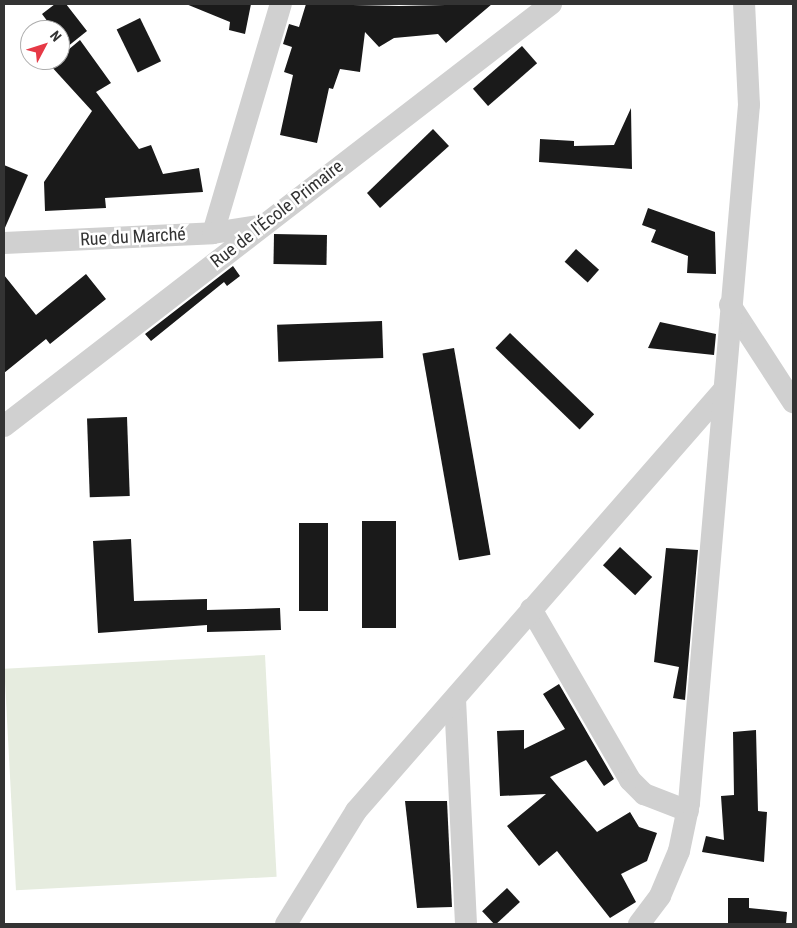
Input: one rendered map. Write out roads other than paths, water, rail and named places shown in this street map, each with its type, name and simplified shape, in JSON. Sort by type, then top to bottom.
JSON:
[{"type":"street","points":[[213,233],[281,4]]},
{"type":"street","name":"Rue de l'École Primaire","points":[[4,426],[551,4]]},
{"type":"street","points":[[639,924],[660,896],[679,851],[688,811],[713,546],[722,392],[749,105],[744,4]]},
{"type":"street","name":"Rue du Marché","points":[[4,243],[213,233],[263,226]]},
{"type":"street","points":[[730,305],[793,402]]},
{"type":"street","points":[[286,924],[356,812],[722,392]]},
{"type":"street","points":[[531,610],[630,780],[644,794],[688,811]]},
{"type":"street","points":[[455,699],[466,924]]}]
